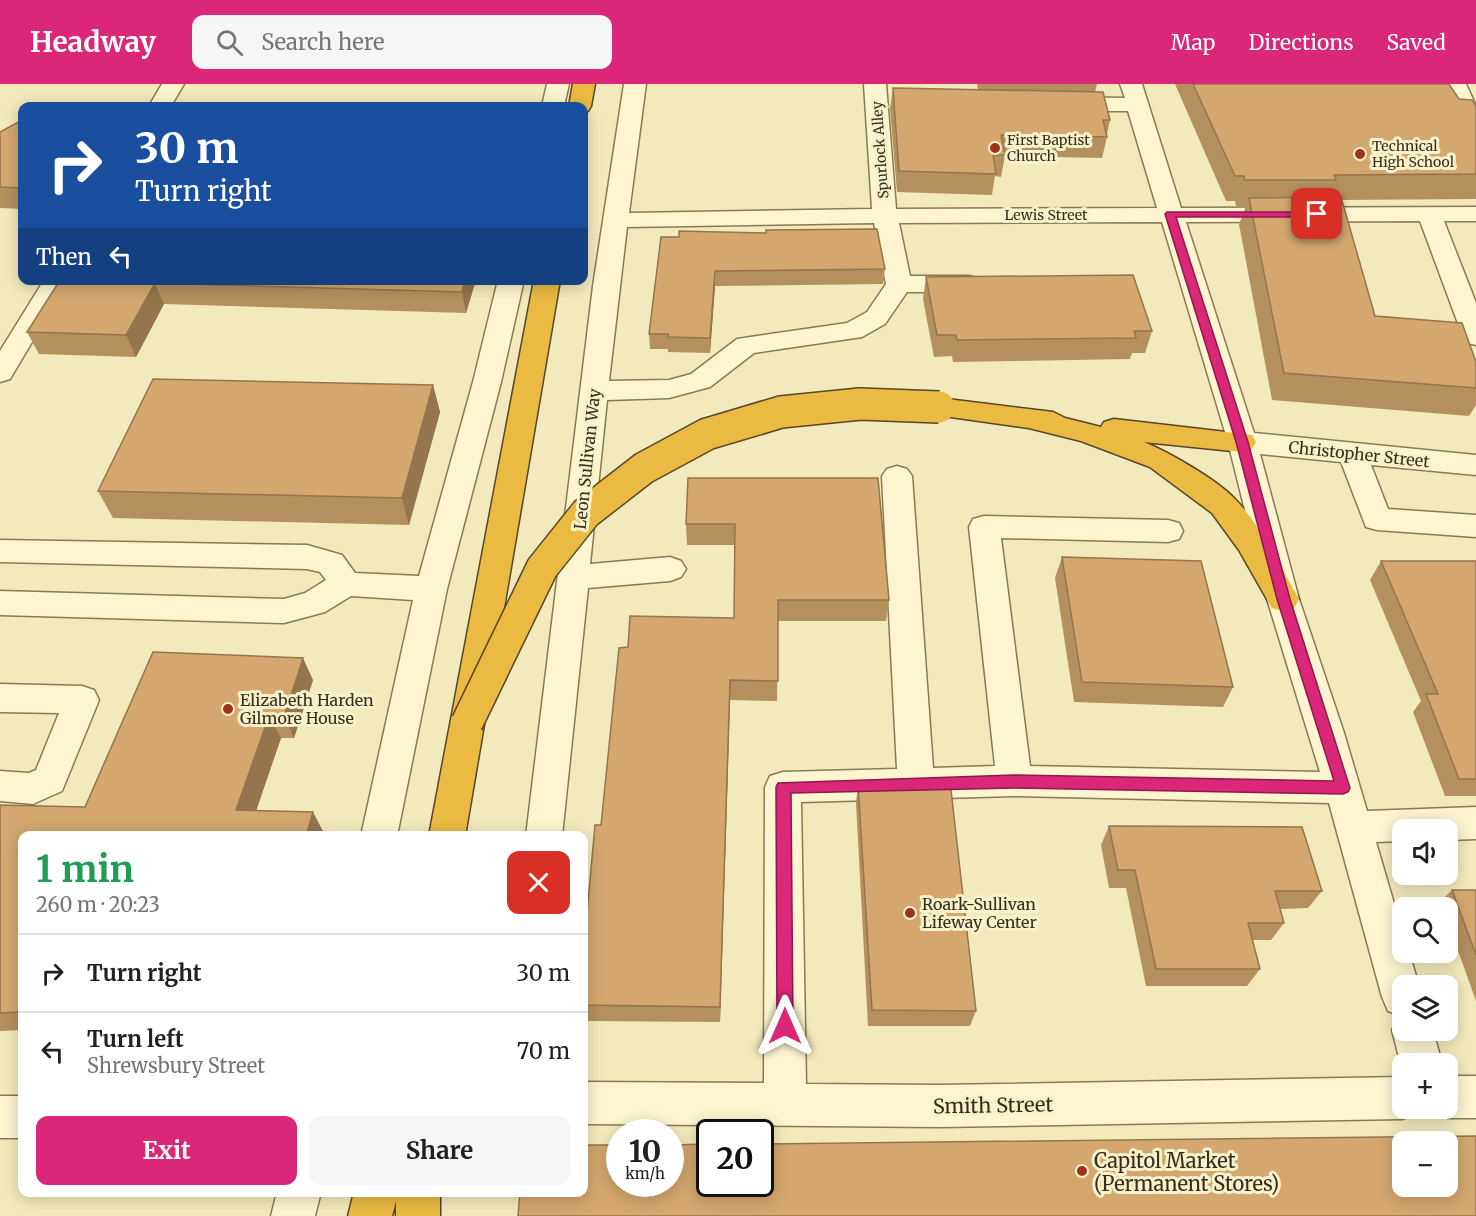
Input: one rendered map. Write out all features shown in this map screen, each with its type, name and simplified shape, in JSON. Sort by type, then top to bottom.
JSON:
[{"type":"highway","points":[[581,102],[584,84]]},
{"type":"highway","points":[[448,831],[546,285]]},
{"type":"highway","points":[[467,723],[542,568],[586,513],[644,468],[707,434],[781,412],[860,404],[939,407],[1033,420],[1242,442]]},
{"type":"highway","points":[[1033,420],[1087,433],[1132,448],[1160,460],[1197,486],[1222,505],[1250,542],[1283,599]]},
{"type":"highway","points":[[370,1216],[375,1197]]},
{"type":"highway","points":[[418,1197],[418,1216]]},
{"type":"street","points":[[162,102],[173,84]]},
{"type":"street","points":[[554,102],[558,84]]},
{"type":"street","name":"Leon Sullivan Way","points":[[545,831],[594,392],[635,84]]},
{"type":"street","points":[[1455,84],[1473,118]]},
{"type":"street","points":[[876,92],[900,100]]},
{"type":"street","name":"Spurlock Alley","points":[[876,92],[885,216],[899,284]]},
{"type":"street","points":[[1041,103],[1134,95],[1242,442],[1283,599],[1343,788],[1396,975]]},
{"type":"street","name":"Lewis Street","points":[[616,220],[1170,214],[1476,214]]},
{"type":"street","points":[[1429,214],[1476,338]]},
{"type":"street","points":[[594,392],[669,389],[699,381],[746,345],[853,331],[876,318],[899,284],[991,284]]},
{"type":"street","points":[[0,373],[13,334],[53,285]]},
{"type":"street","points":[[380,831],[431,589],[487,382],[510,285]]},
{"type":"street","name":"Christopher Street","points":[[1242,442],[1476,465]]},
{"type":"street","points":[[1352,453],[1377,519],[1476,526]]},
{"type":"street","points":[[897,476],[916,784]]},
{"type":"street","points":[[1014,781],[984,527],[1168,531]]},
{"type":"street","points":[[0,551],[307,557],[331,563],[346,584]]},
{"type":"street","points":[[574,577],[670,569]]},
{"type":"street","points":[[0,603],[284,611],[314,603],[346,584],[431,589]]},
{"type":"street","points":[[0,698],[82,700],[49,780],[33,789],[0,786]]},
{"type":"street","points":[[785,1104],[783,787],[1014,781],[1343,788]]},
{"type":"street","points":[[1354,827],[1476,823]]},
{"type":"street","points":[[1458,1097],[1476,1097]]},
{"type":"street","name":"Smith Street","points":[[588,1103],[939,1106],[1392,1098]]},
{"type":"street","points":[[0,1118],[18,1117]]},
{"type":"street","points":[[293,1216],[298,1197]]},
{"type":"building","points":[[1193,84],[1449,84],[1459,99],[1472,100],[1476,106],[1476,174],[1334,175],[1336,180],[1245,180],[1244,176],[1235,176]]},
{"type":"building","points":[[893,88],[1103,92],[1110,120],[1103,120],[1107,137],[1001,135],[1005,155],[993,155],[996,174],[899,171]]},
{"type":"building","points":[[18,122],[18,188],[0,187],[0,132]]},
{"type":"building","points":[[1341,197],[1375,316],[1462,323],[1476,362],[1476,388],[1284,373],[1249,198]]},
{"type":"building","points":[[877,229],[885,269],[715,271],[710,338],[649,334],[661,237],[679,237],[679,231],[766,233],[766,230]]},
{"type":"building","points":[[1133,275],[1152,331],[1134,331],[1136,338],[957,340],[956,335],[937,335],[926,277]]},
{"type":"building","points":[[57,285],[154,285],[126,335],[27,332]]},
{"type":"building","points":[[223,285],[464,285],[462,292]]},
{"type":"building","points":[[153,379],[433,385],[402,498],[98,491]]},
{"type":"building","points":[[688,478],[878,478],[889,600],[778,600],[778,681],[730,680],[720,1007],[588,1005],[588,903],[595,825],[601,825],[619,648],[628,647],[630,616],[734,618],[735,524],[686,524]]},
{"type":"building","points":[[1062,557],[1201,561],[1233,687],[1082,682]]},
{"type":"building","points":[[1381,561],[1476,561],[1476,779],[1459,779],[1426,694],[1438,694]]},
{"type":"building","points":[[153,652],[303,658],[284,717],[269,716],[236,810],[313,812],[307,831],[18,831],[18,1012],[0,1013],[0,805],[85,807]]},
{"type":"building","name":"Roark-Sullivan Lifeway Center","points":[[950,781],[976,1011],[872,1010],[858,784]]},
{"type":"building","points":[[1109,826],[1302,827],[1322,891],[1275,891],[1284,923],[1248,923],[1260,969],[1156,969],[1135,870],[1118,870]]},
{"type":"building","points":[[1452,890],[1476,890],[1476,955],[1458,906],[1458,897],[1455,897]]},
{"type":"building","name":"Capitol Market (Permanent Stores)","points":[[1458,1136],[1476,1136],[1476,1216],[518,1216],[520,1197],[588,1197],[588,1145],[606,1145],[606,1197],[684,1197],[684,1145],[696,1144],[696,1197],[774,1197],[774,1144],[1392,1137],[1392,1197],[1458,1197]]},
{"type":"place","name":"First Baptist Church","points":[[995,148]]},
{"type":"place","name":"Technical High School","points":[[1360,154]]},
{"type":"place","name":"Elizabeth Harden Gilmore House","points":[[228,709]]},
{"type":"place","name":"Roark-Sullivan Lifeway Center","points":[[910,913]]},
{"type":"place","name":"Capitol Market (Permanent Stores)","points":[[1082,1171]]},
{"type":"route","points":[[785,1026],[783,787],[1014,781],[1343,788],[1283,599],[1242,442],[1170,214],[1317,214]]}]
